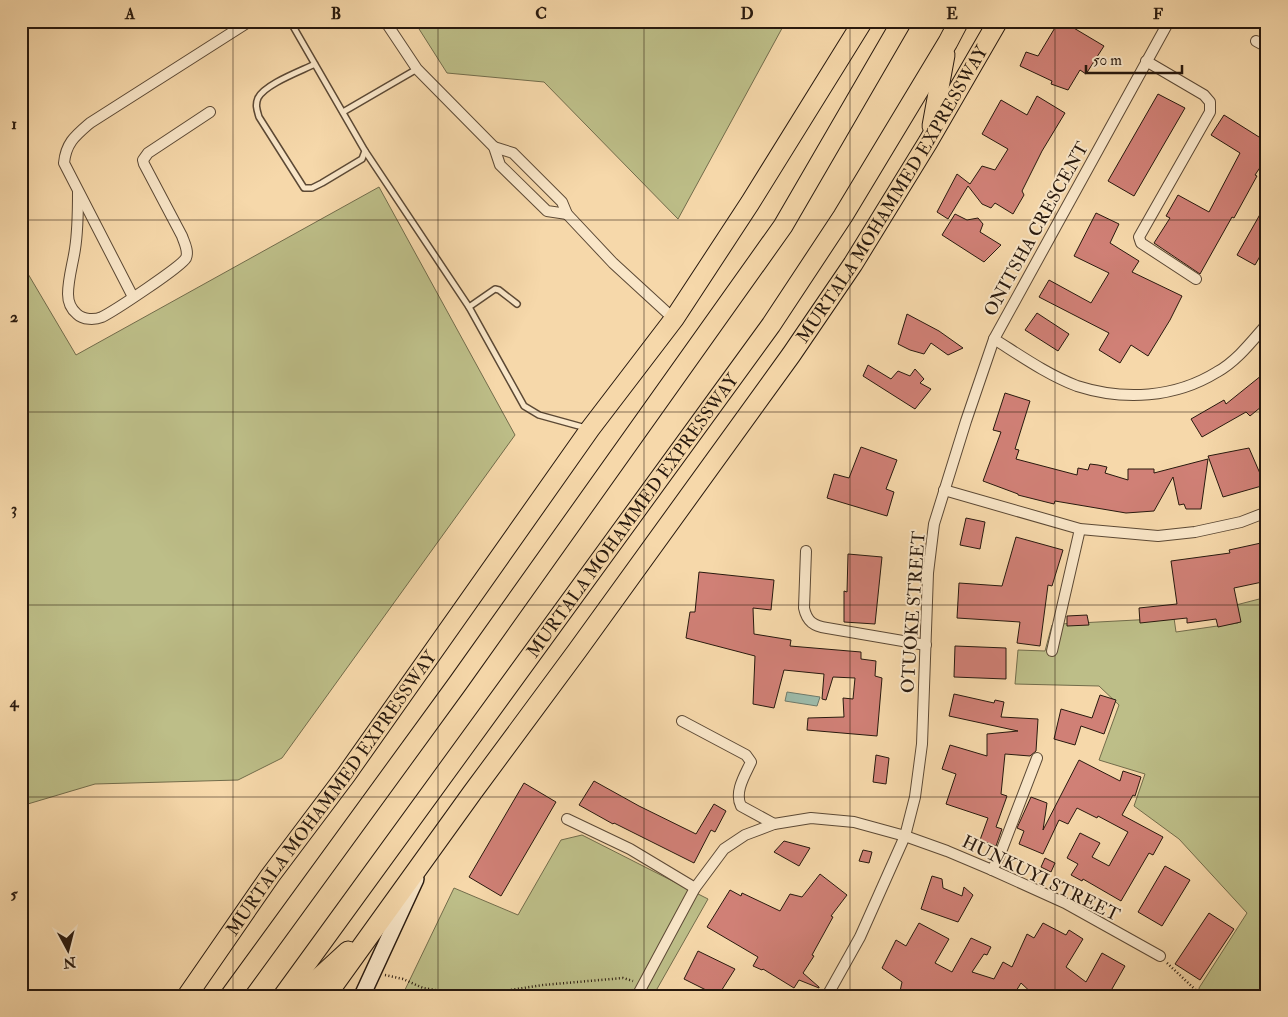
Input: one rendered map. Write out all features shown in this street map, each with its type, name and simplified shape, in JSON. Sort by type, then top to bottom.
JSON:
[{"type":"highway","points":[[230,996],[464,675],[783,226],[902,21]]},
{"type":"highway","name":"MURTALA MOHAMMED EXPRESSWAY","points":[[283,996],[771,325],[843,216],[959,21]]},
{"type":"highway","name":"MURTALA MOHAMMED EXPRESSWAY","points":[[326,996],[770,384],[853,264],[928,142],[998,21]]},
{"type":"highway","name":"MURTALA MOHAMMED EXPRESSWAY","points":[[187,996],[270,876],[346,775],[590,429],[674,319],[750,203],[862,22]]},
{"type":"highway","points":[[928,142],[948,42]]},
{"type":"highway","points":[[299,996],[376,926]]},
{"type":"main road","points":[[362,996],[373,976],[426,858]]},
{"type":"street","points":[[133,297],[64,163],[65,152],[69,143],[90,123],[250,21]]},
{"type":"street","points":[[385,21],[417,69],[494,147],[500,165],[547,211],[566,214]]},
{"type":"street","name":"ONITSHA CRESCENT","points":[[1169,21],[994,339],[1035,366],[1077,386],[1119,395],[1148,396],[1184,388],[1218,372],[1247,347],[1267,324]]},
{"type":"street","points":[[1256,41],[1267,47]]},
{"type":"street","points":[[1146,61],[1204,95],[1210,102],[1210,112],[1139,237],[1141,243],[1196,279]]},
{"type":"street","points":[[78,192],[75,246],[68,294],[70,306],[77,314],[83,318],[93,319],[101,317],[133,297],[178,267],[185,258],[187,254],[182,236],[144,164],[144,157],[210,112]]},
{"type":"street","points":[[494,147],[513,153],[562,202],[566,214],[613,263],[674,319]]},
{"type":"street","name":"OTUOKE STREET","points":[[827,996],[860,937],[905,836],[915,796],[922,744],[928,573],[934,524],[994,339]]},
{"type":"street","points":[[944,490],[1080,528],[1158,536],[1195,532],[1241,522],[1267,512]]},
{"type":"street","points":[[1052,651],[1080,528]]},
{"type":"street","points":[[806,551],[804,608],[806,617],[810,622],[827,628],[926,645]]},
{"type":"street","points":[[682,721],[746,755],[751,762],[738,793],[738,800],[741,806],[774,824]]},
{"type":"street","points":[[992,870],[999,857],[1037,758]]},
{"type":"street","name":"HUNKUYI STREET","points":[[637,996],[695,888],[724,849],[745,835],[774,824],[811,818],[854,822],[905,836],[992,870],[1065,903],[1160,956]]},
{"type":"street","points":[[567,819],[630,849],[695,888]]},
{"type":"lane","points":[[290,21],[365,151],[469,307],[524,406],[539,415],[590,429]]},
{"type":"lane","points":[[315,64],[268,88],[258,97],[256,107],[259,117],[304,188],[312,188],[362,159],[365,151]]},
{"type":"lane","points":[[343,112],[417,69]]},
{"type":"lane","points":[[469,307],[495,289],[517,304]]},
{"type":"path","points":[[1160,956],[1202,996]]},
{"type":"path","points":[[373,976],[386,975],[423,988],[471,996],[542,985],[623,978],[644,984]]},
{"type":"green space","points":[[414,21],[786,21],[678,219],[544,82],[447,73]]},
{"type":"green space","points":[[379,187],[515,435],[282,758],[238,780],[95,784],[21,806],[21,262],[76,355]]},
{"type":"green space","points":[[1267,597],[1267,996],[1200,996],[1199,988],[1247,913],[1179,839],[1134,806],[1145,774],[1099,760],[1119,705],[1099,686],[1015,684],[1018,650],[1045,651],[1052,625],[1060,624],[1174,618],[1176,632],[1238,623],[1236,605]]},
{"type":"green space","points":[[582,835],[708,899],[653,996],[402,996],[454,888],[518,915],[561,840]]},
{"type":"shaded area","points":[[787,692],[820,697],[817,706],[785,701]]},
{"type":"building","points":[[1059,21],[1104,46],[1086,74],[1080,70],[1068,90],[1051,84],[1052,81],[1020,66],[1026,52],[1038,56]]},
{"type":"building","points":[[1158,94],[1185,108],[1134,196],[1108,181]]},
{"type":"building","points":[[1037,96],[1065,113],[1042,151],[1022,191],[1024,195],[1013,214],[995,203],[991,208],[982,204],[968,186],[948,219],[937,212],[957,174],[970,184],[982,166],[995,170],[1008,149],[982,134],[1001,100],[1027,115]]},
{"type":"building","points":[[1224,115],[1267,142],[1267,157],[1255,175],[1257,176],[1234,218],[1232,217],[1200,274],[1154,243],[1170,218],[1166,216],[1178,195],[1209,212],[1240,153],[1211,135]]},
{"type":"building","points":[[1267,202],[1267,244],[1255,265],[1237,255]]},
{"type":"building","points":[[1096,213],[1119,224],[1110,243],[1139,261],[1132,272],[1182,296],[1148,356],[1131,345],[1120,363],[1099,350],[1109,333],[1039,297],[1049,280],[1091,303],[1109,273],[1074,256]]},
{"type":"building","points":[[955,214],[967,220],[978,218],[983,224],[980,232],[1001,245],[984,262],[942,235]]},
{"type":"building","points":[[1037,313],[1069,334],[1058,351],[1025,330]]},
{"type":"building","points":[[907,314],[939,331],[963,348],[948,355],[931,343],[924,354],[898,344]]},
{"type":"building","points":[[868,365],[891,379],[898,371],[910,376],[915,369],[924,379],[920,383],[931,389],[915,409],[863,376]]},
{"type":"building","points":[[1267,371],[1267,402],[1250,416],[1246,412],[1202,437],[1191,419],[1224,400],[1226,404]]},
{"type":"building","points":[[1005,393],[1030,401],[1015,449],[1019,450],[1016,459],[1077,475],[1078,468],[1088,470],[1090,464],[1098,465],[1107,467],[1105,473],[1128,480],[1128,469],[1154,469],[1154,473],[1208,459],[1201,509],[1186,509],[1184,504],[1179,505],[1173,477],[1154,511],[1126,513],[1055,501],[1054,504],[1018,495],[983,481],[1001,432],[993,430]]},
{"type":"building","points":[[861,447],[897,460],[886,489],[894,492],[887,516],[827,498],[834,474],[849,478]]},
{"type":"building","points":[[1249,448],[1265,485],[1223,497],[1208,456]]},
{"type":"building","points":[[966,518],[985,522],[980,549],[960,545]]},
{"type":"building","points":[[1016,537],[1063,550],[1052,586],[1048,585],[1040,646],[1017,643],[1020,622],[957,618],[959,583],[1002,586]]},
{"type":"building","points":[[1261,543],[1267,568],[1267,581],[1234,588],[1241,622],[1218,627],[1216,619],[1187,623],[1187,618],[1140,623],[1139,608],[1177,604],[1171,561],[1230,553],[1229,550]]},
{"type":"building","points":[[848,554],[882,557],[875,624],[844,622],[844,591],[847,592]]},
{"type":"building","points":[[699,572],[774,580],[771,610],[753,608],[754,634],[791,640],[790,646],[861,652],[861,659],[876,661],[875,676],[882,678],[877,736],[807,730],[808,718],[844,717],[843,698],[853,699],[855,678],[833,677],[826,700],[822,699],[824,674],[784,670],[774,708],[753,704],[755,656],[686,638],[690,612],[695,612]]},
{"type":"building","points":[[1087,615],[1089,625],[1067,626],[1067,616]]},
{"type":"building","points":[[955,646],[1006,648],[1006,679],[954,677]]},
{"type":"building","points":[[954,694],[994,703],[995,700],[1004,702],[1001,717],[1038,719],[1036,751],[1030,756],[1005,754],[1001,794],[1007,796],[996,827],[1002,829],[996,846],[980,840],[988,818],[946,804],[956,774],[942,769],[950,745],[987,756],[987,734],[1018,731],[949,716]]},
{"type":"building","points":[[1100,695],[1116,700],[1104,734],[1081,726],[1075,745],[1054,739],[1061,709],[1092,718]]},
{"type":"building","points":[[876,755],[889,758],[886,784],[873,782]]},
{"type":"building","points":[[1079,760],[1120,781],[1123,771],[1141,777],[1135,796],[1133,795],[1122,815],[1163,837],[1153,855],[1149,853],[1121,901],[1083,879],[1082,881],[1071,875],[1078,864],[1067,858],[1080,833],[1100,843],[1092,857],[1109,866],[1128,832],[1098,816],[1097,818],[1077,808],[1068,824],[1059,820],[1043,854],[1019,844],[1024,831],[1017,828],[1031,797],[1047,803],[1043,830]]},
{"type":"building","points":[[594,781],[696,834],[714,804],[726,811],[715,832],[711,830],[694,863],[613,824],[579,805]]},
{"type":"building","points":[[524,783],[556,802],[501,896],[469,877]]},
{"type":"building","points":[[784,841],[810,848],[799,866],[774,852]]},
{"type":"building","points":[[863,850],[872,852],[869,863],[859,861]]},
{"type":"building","points":[[1045,858],[1055,863],[1051,872],[1041,867]]},
{"type":"building","points":[[1165,866],[1190,880],[1162,926],[1138,912]]},
{"type":"building","points":[[820,874],[847,895],[831,916],[833,917],[812,955],[814,956],[803,973],[819,988],[799,980],[794,988],[763,969],[753,966],[758,957],[707,927],[730,890],[741,896],[742,893],[780,911],[790,894],[802,897]]},
{"type":"building","points":[[932,876],[942,879],[943,888],[962,896],[964,887],[973,895],[958,922],[921,909]]},
{"type":"building","points":[[1209,913],[1234,929],[1200,980],[1175,964]]},
{"type":"building","points":[[919,923],[949,939],[935,963],[952,972],[971,938],[991,947],[987,955],[984,954],[972,972],[994,979],[1003,962],[1012,967],[1027,934],[1034,938],[1043,923],[1066,935],[1069,930],[1083,939],[1066,967],[1086,982],[1102,953],[1125,966],[1108,996],[1054,996],[1048,991],[1045,996],[1035,996],[1021,983],[1013,996],[931,996],[919,990],[912,996],[899,996],[902,982],[882,968],[896,940],[906,946]]},
{"type":"building","points":[[698,951],[735,969],[718,996],[684,979]]}]
